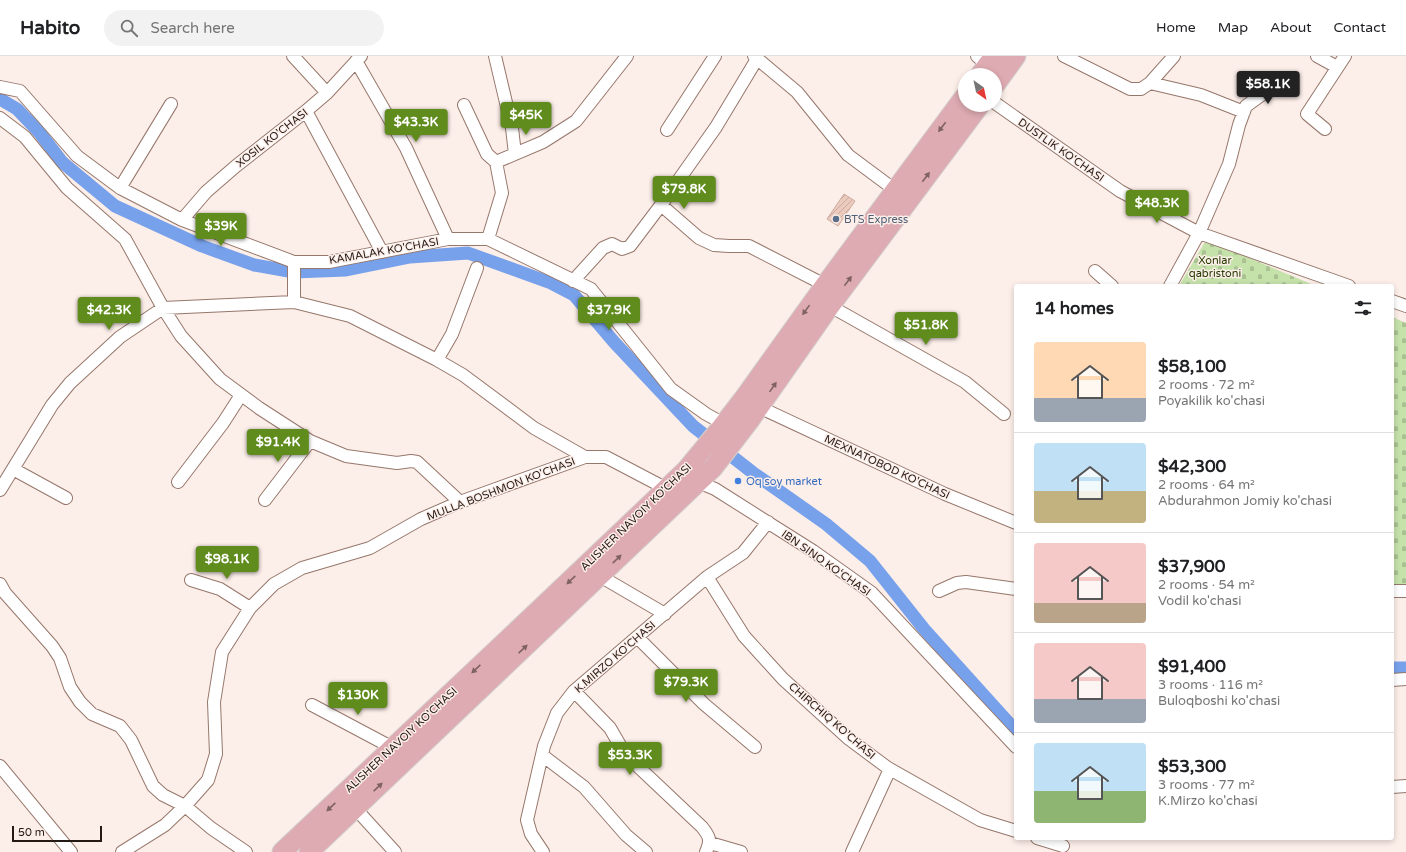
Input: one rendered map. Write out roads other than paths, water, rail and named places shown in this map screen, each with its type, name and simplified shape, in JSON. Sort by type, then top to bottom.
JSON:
[{"type":"main road","points":[[1002,75],[1016,56]]},
{"type":"main road","name":"ALISHER NAVOIY KO'CHASI","points":[[282,852],[393,748],[673,495],[692,476],[713,468],[726,431],[825,284],[958,105]]},
{"type":"main road","name":"ALISHER NAVOIY KO'CHASI","points":[[692,476],[698,455],[726,431],[759,407],[830,306],[975,112]]},
{"type":"main road","name":"ALISHER NAVOIY KO'CHASI","points":[[309,852],[600,576],[673,495]]},
{"type":"street","points":[[293,56],[327,93]]},
{"type":"street","points":[[495,56],[512,128],[515,154]]},
{"type":"street","points":[[496,162],[542,142],[576,121],[626,56]]},
{"type":"street","points":[[667,130],[715,56]]},
{"type":"street","points":[[1064,56],[1130,89],[1141,89],[1150,83],[1174,56]]},
{"type":"street","points":[[1317,56],[1338,67]]},
{"type":"street","points":[[1325,129],[1307,114],[1345,56]]},
{"type":"street","points":[[573,281],[603,248],[612,244],[622,249],[630,246],[716,127],[755,58],[797,92],[848,155],[895,190]]},
{"type":"street","points":[[358,59],[406,148],[448,239]]},
{"type":"street","name":"XOSIL KO'CHASI","points":[[182,220],[212,187],[327,93],[358,59]]},
{"type":"street","points":[[1150,83],[1201,95],[1244,112]]},
{"type":"street","points":[[1171,284],[1199,234],[1230,164],[1246,106],[1274,86]]},
{"type":"street","name":"KAMALAK KO'CHASI","points":[[0,87],[20,91],[78,156],[120,188],[182,220],[294,262],[329,262],[448,239],[488,240]]},
{"type":"street","points":[[120,188],[171,104]]},
{"type":"street","points":[[464,105],[487,154],[496,162],[502,193],[488,240],[591,289],[671,389],[706,414],[726,431]]},
{"type":"street","name":"DUSTLIK KO'CHASI","points":[[1002,108],[1120,191],[1199,234],[1343,284]]},
{"type":"street","points":[[306,111],[382,252]]},
{"type":"street","points":[[0,118],[24,137],[67,188],[125,239],[163,308],[181,336],[220,379],[240,395],[310,441],[346,456],[397,463],[412,461],[417,462],[460,502]]},
{"type":"street","points":[[661,205],[699,238],[714,245],[749,246],[825,284]]},
{"type":"street","points":[[294,262],[294,302]]},
{"type":"street","points":[[438,360],[452,334],[477,268]]},
{"type":"street","points":[[1095,271],[1110,284]]},
{"type":"street","points":[[0,490],[52,405],[70,384],[120,337],[163,308],[294,302],[350,316],[438,360],[463,375],[534,428],[585,457],[606,457],[673,495]]},
{"type":"street","points":[[1394,302],[1406,306]]},
{"type":"street","points":[[830,306],[965,382],[1004,414]]},
{"type":"street","points":[[178,482],[224,423],[240,395]]},
{"type":"street","name":"MEXNATOBOD KO'CHASI","points":[[759,407],[945,494],[1014,522]]},
{"type":"street","points":[[265,500],[310,441]]},
{"type":"street","name":"MULLA BOSHMON KO'CHASI","points":[[122,852],[165,825],[185,806],[208,780],[216,754],[214,702],[222,652],[250,608],[274,584],[302,568],[370,548],[421,519],[460,502],[585,457]]},
{"type":"street","points":[[13,469],[66,498]]},
{"type":"street","name":"IBN SINO KO‘CHASI","points":[[692,476],[813,551],[872,593],[1014,744]]},
{"type":"street","name":"K.MIRZO KO'CHASI","points":[[543,852],[531,834],[527,820],[544,746],[557,712],[574,691],[707,577],[743,552],[768,522]]},
{"type":"street","points":[[600,576],[665,614]]},
{"type":"street","name":"CHIRCHIQ KO’CHASI","points":[[707,577],[744,636],[784,679],[849,739],[890,769],[980,820],[1014,831]]},
{"type":"street","points":[[191,580],[220,589],[250,608]]},
{"type":"street","points":[[939,592],[957,583],[966,582],[1014,589]]},
{"type":"street","points":[[0,584],[5,593],[52,646],[60,658],[70,687],[80,702],[92,714],[120,726],[131,740],[153,786],[163,796],[185,806],[211,828],[246,852]]},
{"type":"street","points":[[1394,591],[1406,591]]},
{"type":"street","points":[[637,638],[704,704],[755,747]]},
{"type":"street","points":[[1394,680],[1406,679]]},
{"type":"street","points":[[574,691],[610,728],[621,747],[631,760],[702,827],[708,835],[708,847],[740,852]]},
{"type":"street","points":[[312,705],[393,748]]},
{"type":"street","points":[[542,756],[584,787],[626,835],[646,852]]},
{"type":"street","points":[[0,766],[71,852]]},
{"type":"street","points":[[852,852],[890,769]]},
{"type":"street","points":[[1394,787],[1406,786]]},
{"type":"street","points":[[356,808],[395,852]]},
{"type":"street","points":[[1044,840],[1063,845]]},
{"type":"waterway","points":[[0,99],[17,109],[39,132],[62,162],[115,206],[202,246],[254,265],[294,272],[346,270],[410,257],[468,253],[551,283],[574,295],[614,342],[693,426],[752,472],[826,524],[870,561],[924,629],[1014,729]]},
{"type":"waterway","points":[[1394,668],[1406,668]]},
{"type":"place","name":"BTS Express","points":[[836,219]]},
{"type":"place","name":"Oq soy market","points":[[738,481]]},
{"type":"park label","name":"Xonlar qabristoni","points":[[1215,266]]}]
